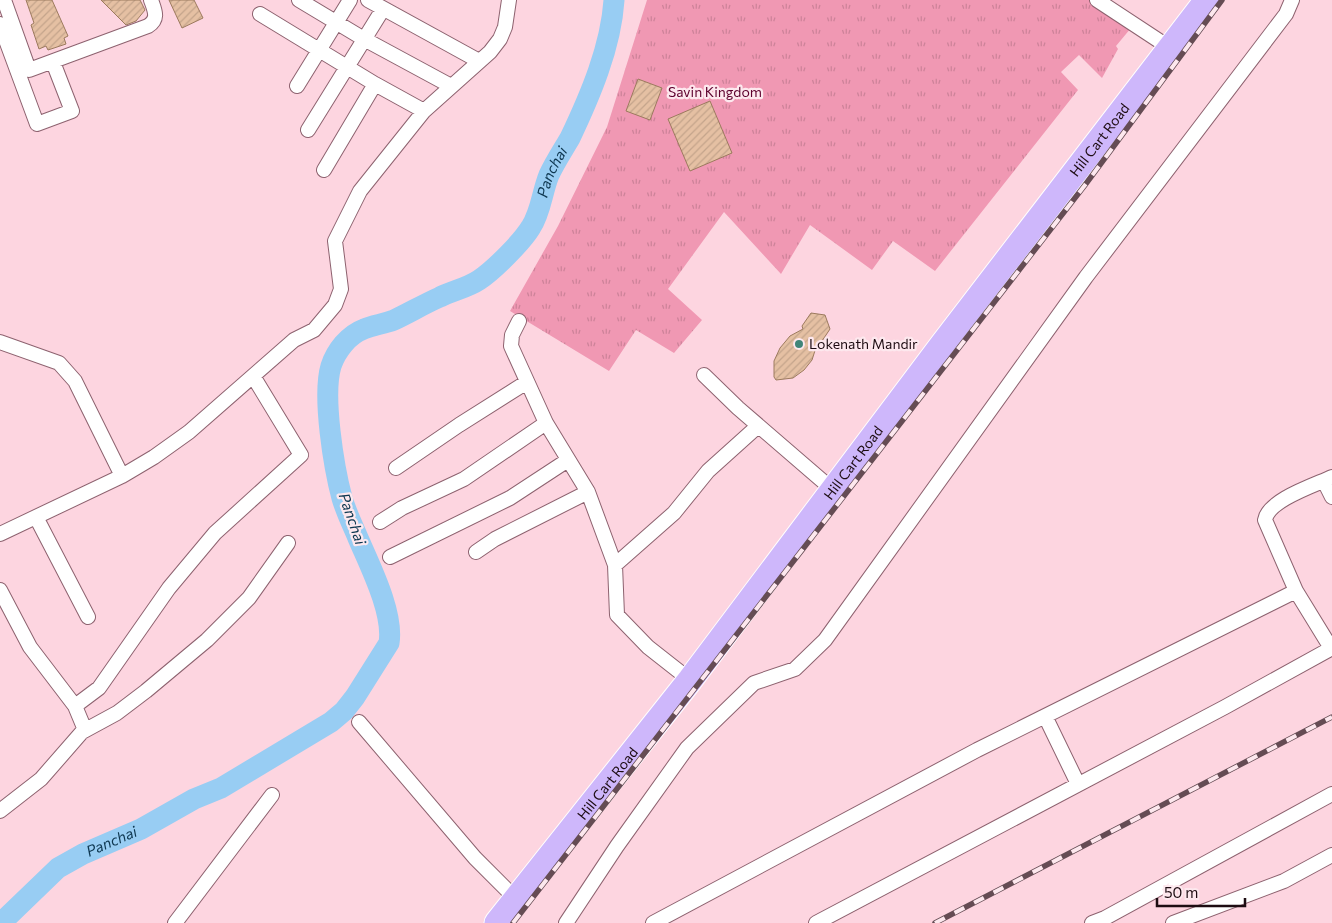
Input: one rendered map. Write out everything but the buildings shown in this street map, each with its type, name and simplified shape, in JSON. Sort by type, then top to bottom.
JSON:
[{"type":"highway","name":"Hill Cart Road","points":[[497,923],[690,680],[1207,0]]},
{"type":"street","points":[[4,0],[29,70],[151,25],[156,16],[151,0]]},
{"type":"street","points":[[299,0],[364,39],[451,86]]},
{"type":"street","points":[[297,86],[350,0]]},
{"type":"street","points":[[368,0],[480,61]]},
{"type":"street","points":[[0,534],[122,476],[154,457],[189,432],[294,340],[314,330],[335,305],[342,289],[335,241],[360,191],[424,111],[490,52],[500,39],[505,27],[509,0]]},
{"type":"street","points":[[1097,0],[1170,48]]},
{"type":"street","points":[[566,923],[617,846],[687,748],[754,683],[795,670],[825,640],[1086,278],[1286,14],[1292,0]]},
{"type":"street","points":[[308,130],[383,9]]},
{"type":"street","points":[[260,14],[375,84],[424,111]]},
{"type":"street","points":[[0,24],[37,124],[72,112],[53,62]]},
{"type":"street","points":[[324,170],[375,84]]},
{"type":"street","points":[[519,321],[512,335],[511,346],[546,423],[588,492],[615,565],[617,615],[648,647],[690,680]]},
{"type":"street","points":[[0,342],[59,363],[75,381],[122,476]]},
{"type":"street","points":[[75,706],[99,688],[169,588],[215,534],[301,455],[253,376]]},
{"type":"street","points":[[704,376],[758,426],[833,490]]},
{"type":"street","points":[[396,468],[459,425],[528,382]]},
{"type":"street","points":[[380,522],[402,508],[464,479],[546,423]]},
{"type":"street","points":[[615,565],[674,513],[708,471],[758,426]]},
{"type":"street","points":[[390,557],[510,498],[568,460]]},
{"type":"street","points":[[816,923],[1225,707],[1332,648],[1296,591],[1265,520],[1266,514],[1271,508],[1328,479],[1332,498]]},
{"type":"street","points":[[476,552],[495,539],[588,492]]},
{"type":"street","points":[[36,517],[88,617]]},
{"type":"street","points":[[0,811],[41,779],[85,730],[117,713],[208,640],[249,598],[288,543]]},
{"type":"street","points":[[0,590],[30,646],[75,706],[85,730]]},
{"type":"street","points":[[653,923],[977,750],[1296,591]]},
{"type":"street","points":[[1045,716],[1078,784]]},
{"type":"street","points":[[359,722],[476,858],[516,899]]},
{"type":"street","points":[[1092,923],[1105,918],[1332,794]]},
{"type":"street","points":[[175,923],[272,795]]},
{"type":"street","points":[[1173,923],[1284,881],[1332,855]]},
{"type":"green space","name":"Savin Kingdom","points":[[647,0],[1090,0],[1131,28],[1116,46],[1118,49],[1102,78],[1079,55],[1061,72],[1078,90],[935,271],[893,241],[872,270],[810,225],[781,274],[724,212],[668,289],[702,320],[674,353],[636,330],[609,371],[510,311],[558,226],[607,127]]},
{"type":"waterway","name":"Panchai","points":[[1,923],[58,868],[83,854],[141,829],[194,799],[221,788],[331,722],[344,711],[355,697],[389,643],[390,631],[385,604],[348,514],[339,485],[328,413],[331,366],[339,349],[353,335],[367,328],[394,320],[474,283],[500,263],[527,233],[537,215],[549,175],[570,138],[592,88],[609,35],[614,0]]},
{"type":"railway","points":[[513,923],[1085,185],[1222,0]]},
{"type":"railway","points":[[935,923],[1332,717]]},
{"type":"place","name":"Lokenath Mandir","points":[[799,344]]}]
